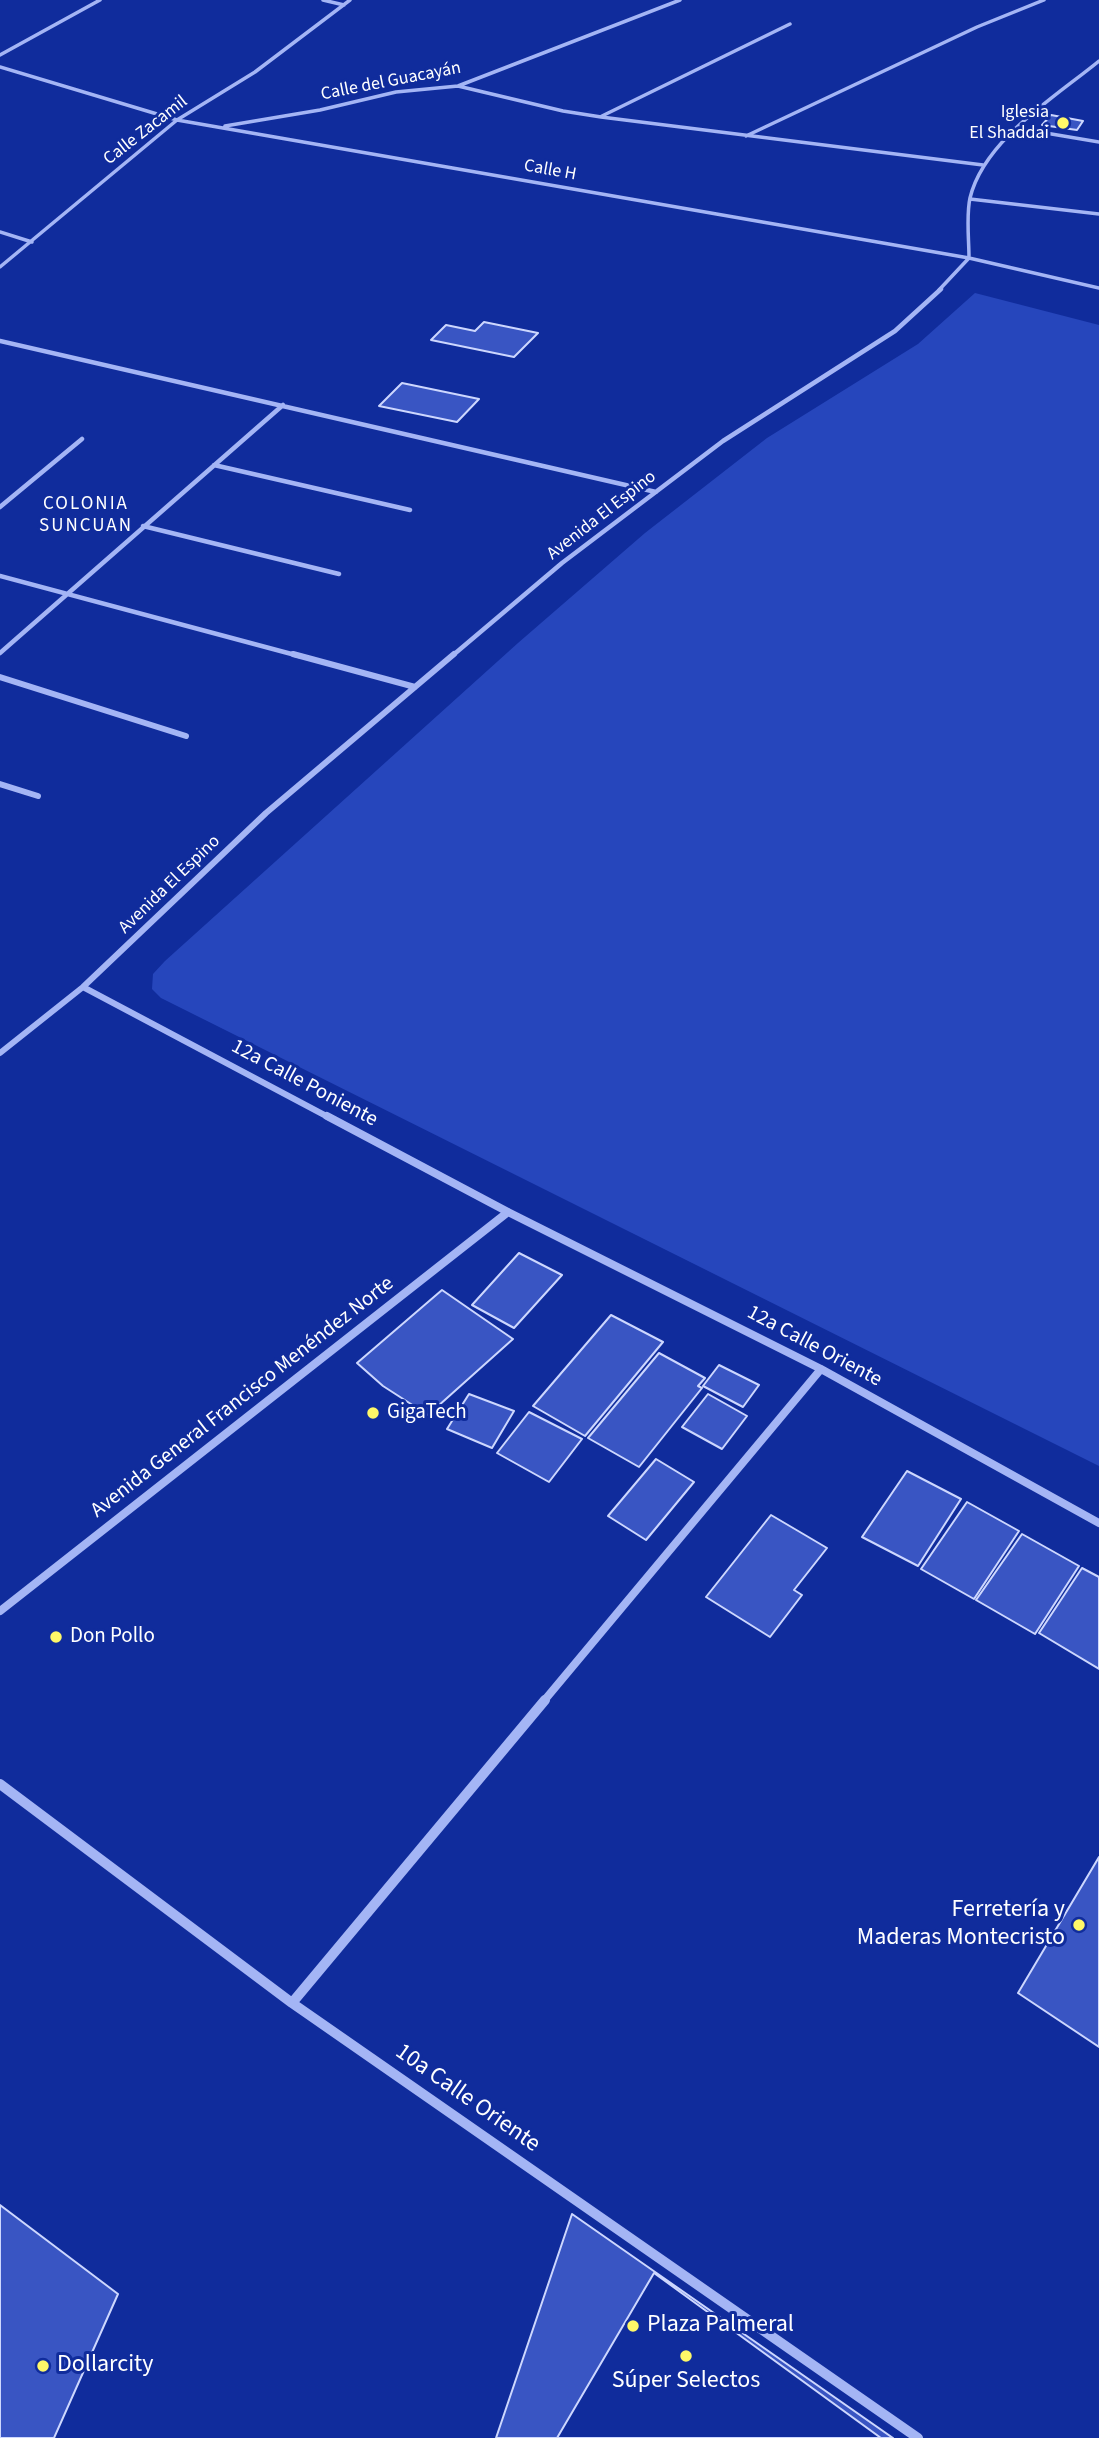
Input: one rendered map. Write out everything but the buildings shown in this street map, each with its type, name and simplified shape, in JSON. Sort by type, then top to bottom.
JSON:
[{"type":"street","points":[[0,55],[100,0]]},
{"type":"street","points":[[323,0],[344,5]]},
{"type":"street","name":"Calle Zacamil","points":[[0,267],[177,120],[255,72],[350,0]]},
{"type":"street","name":"Calle del Guacayán","points":[[220,128],[320,110],[396,92],[458,86],[680,0]]},
{"type":"street","points":[[746,136],[977,27],[1044,0]]},
{"type":"street","points":[[601,117],[790,24]]},
{"type":"street","points":[[969,258],[970,199],[983,165],[1016,128],[1099,61]]},
{"type":"street","name":"Calle H","points":[[0,67],[177,120],[969,258],[1099,288]]},
{"type":"street","points":[[458,86],[563,111],[601,117],[983,165]]},
{"type":"street","points":[[1016,128],[1099,142]]},
{"type":"street","points":[[970,199],[1099,214]]},
{"type":"street","points":[[0,232],[32,242]]},
{"type":"street","name":"Avenida El Espino","points":[[0,1052],[83,987],[266,813],[562,563],[723,441],[895,331],[944,286],[969,258]]},
{"type":"street","points":[[0,341],[656,492]]},
{"type":"street","points":[[0,653],[283,405]]},
{"type":"street","points":[[0,507],[82,439]]},
{"type":"street","points":[[214,465],[410,510]]},
{"type":"street","points":[[143,526],[339,574]]},
{"type":"street","points":[[0,576],[415,687]]},
{"type":"street","points":[[0,677],[186,736]]},
{"type":"street","points":[[0,784],[38,796]]},
{"type":"street","name":"12a Calle Poniente","points":[[83,987],[508,1212]]},
{"type":"street","name":"12a Calle Oriente","points":[[508,1212],[821,1369],[1099,1523]]},
{"type":"street","name":"Avenida General Francisco Menéndez Norte","points":[[0,1611],[508,1212]]},
{"type":"street","points":[[292,2003],[821,1369]]},
{"type":"street","name":"10a Calle Oriente","points":[[0,1784],[292,2003],[918,2438]]},
{"type":"shaded area","points":[[975,293],[1099,325],[1099,1466],[161,998],[152,989],[153,974],[165,961],[518,643],[645,533],[767,438],[918,344]]},
{"type":"place","name":"Iglesia El Shaddai","points":[[1063,123]]},
{"type":"place","name":"GigaTech","points":[[373,1413]]},
{"type":"place","name":"Don Pollo","points":[[56,1637]]},
{"type":"place","name":"Ferretería y Maderas Montecristo","points":[[1079,1925]]},
{"type":"place","name":"Plaza Palmeral","points":[[633,2326]]},
{"type":"place","name":"Súper Selectos","points":[[686,2356]]},
{"type":"place","name":"Dollarcity","points":[[43,2366]]},
{"type":"district","name":"COLONIA SUNCUAN","points":[[86,516]]}]
